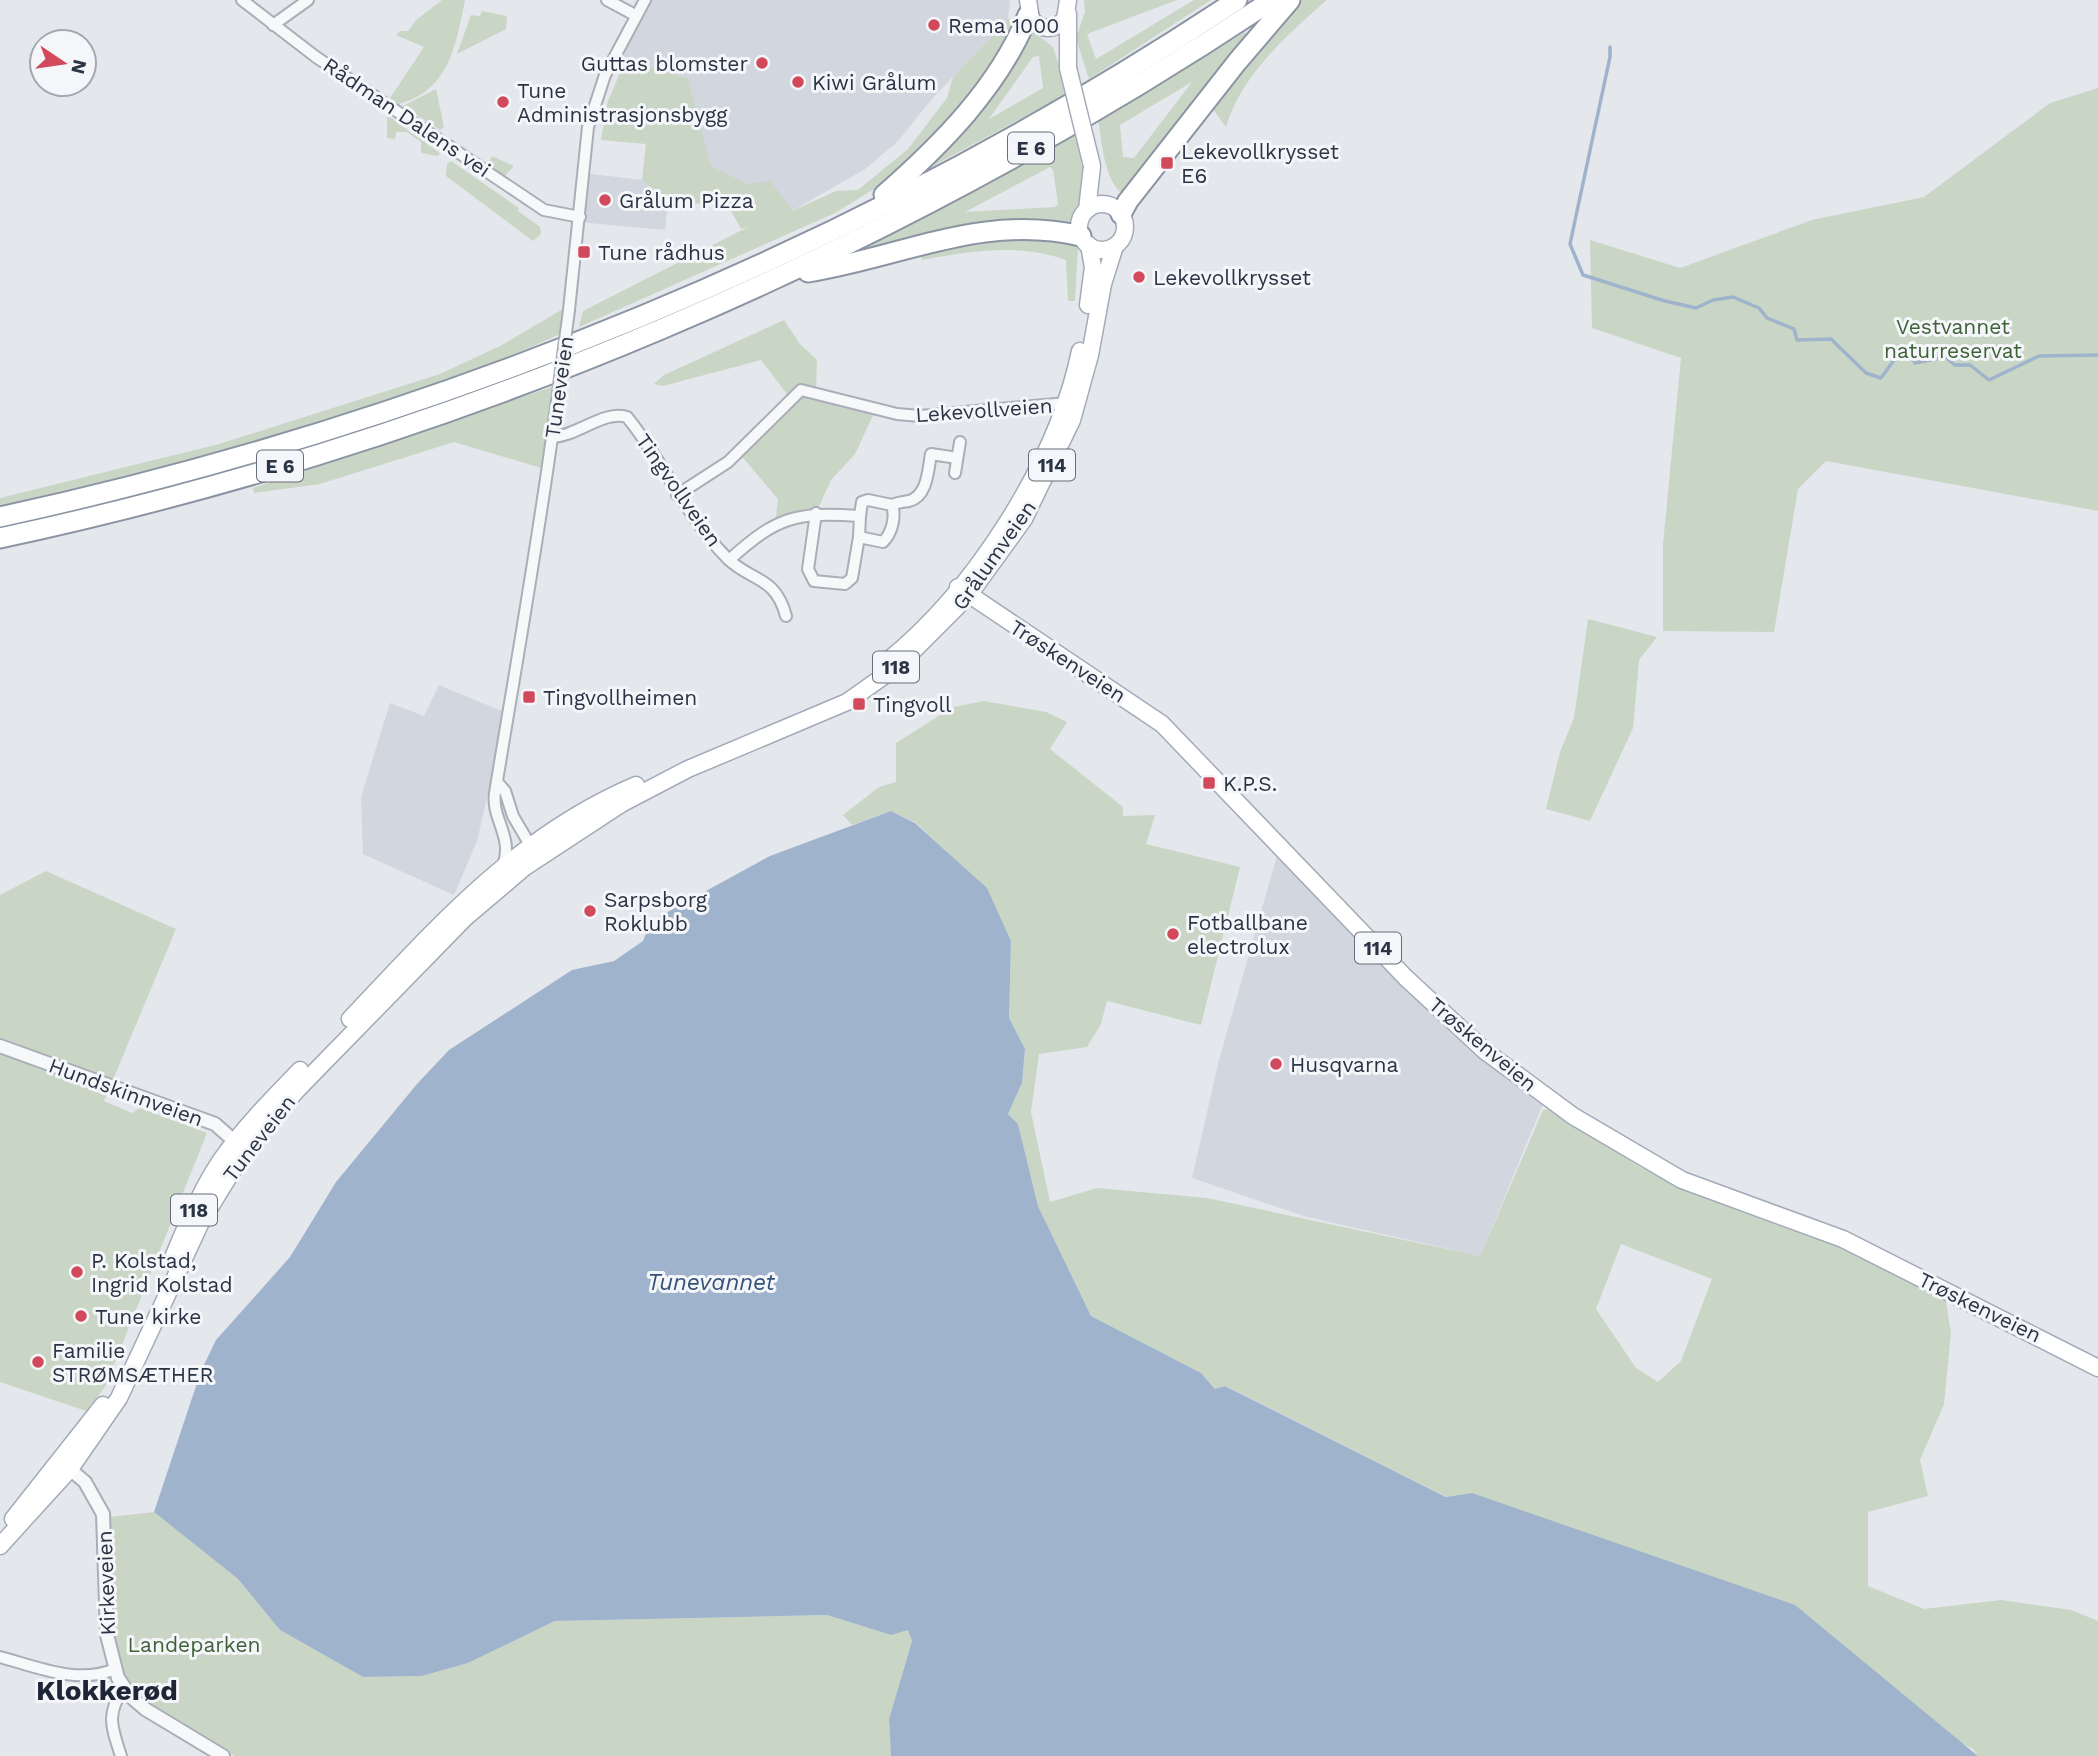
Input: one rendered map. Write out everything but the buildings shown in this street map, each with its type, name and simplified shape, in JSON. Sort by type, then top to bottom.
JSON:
[{"type":"highway","name":"E 6","points":[[0,517],[237,457],[471,382],[667,305],[859,216],[1058,109],[1237,0]]},
{"type":"highway","name":"E 6","points":[[0,538],[188,492],[386,432],[565,368],[779,277],[1018,155],[1111,102],[1272,0]]},
{"type":"highway","points":[[1114,209],[1128,201],[1218,85],[1290,0]]},
{"type":"highway","name":"E 6","points":[[859,216],[948,135],[1014,46],[1028,7]]},
{"type":"highway","name":"E 6","points":[[779,277],[985,231],[1024,227],[1085,241]]},
{"type":"main road","name":"114","points":[[1028,7],[1035,23],[1044,28],[1063,50]]},
{"type":"main road","name":"114","points":[[1068,7],[1063,50],[1092,166],[1124,234],[1115,246]]},
{"type":"main road","name":"114","points":[[1044,28],[1056,27],[1068,7]]},
{"type":"main road","name":"114","points":[[1085,241],[1080,220],[1087,210],[1092,166]]},
{"type":"main road","points":[[1087,210],[1114,209]]},
{"type":"main road","points":[[1085,241],[1102,250],[1115,246]]},
{"type":"main road","name":"Grålumveien","points":[[964,591],[1028,486],[1065,404],[1077,362],[1091,289],[1093,267],[1085,241]]},
{"type":"main road","name":"Grålumveien","points":[[524,867],[621,804],[688,769],[847,702],[898,666],[1024,519],[1046,478],[1080,394],[1103,284],[1115,246]]},
{"type":"main road","name":"Trøskenveien","points":[[964,591],[1162,724],[1432,1003],[1512,1073],[1573,1116],[1644,1161],[1682,1180],[1843,1239],[2098,1368]]},
{"type":"main road","name":"Grålumveien","points":[[530,845],[617,793],[666,774],[688,769]]},
{"type":"main road","name":"Tuneveien","points":[[0,1546],[120,1398],[201,1222],[240,1145],[449,915],[503,865],[530,845]]},
{"type":"main road","name":"Tuneveien","points":[[240,1145],[465,918],[524,867]]},
{"type":"main road","name":"Tuneveien","points":[[0,1538],[65,1464]]},
{"type":"street","name":"Rådman Dalens vei","points":[[242,0],[273,25],[544,210],[560,216],[580,217]]},
{"type":"street","points":[[273,25],[308,0]]},
{"type":"street","points":[[607,0],[635,15]]},
{"type":"street","name":"Tuneveien","points":[[503,865],[507,850],[495,794],[552,437],[580,217],[588,127],[606,75],[645,0]]},
{"type":"street","name":"Lekevollveien","points":[[677,495],[728,462],[801,390],[897,414],[920,416],[1065,404],[1080,394]]},
{"type":"street","name":"Tingvollveien","points":[[552,437],[586,428],[611,416],[627,417],[677,495],[729,560],[771,586],[782,601],[786,617]]},
{"type":"street","points":[[955,473],[960,442]]},
{"type":"street","points":[[816,513],[808,569],[814,581],[845,584],[852,578],[862,502],[868,500],[892,505],[912,501],[920,494],[925,484],[931,454],[957,458]]},
{"type":"street","points":[[859,537],[883,542],[890,535],[894,512],[892,505]]},
{"type":"street","name":"Tingvollveien","points":[[729,560],[751,541],[800,515],[816,513],[860,516]]},
{"type":"street","points":[[498,783],[505,791],[513,816],[530,845],[524,867]]},
{"type":"street","name":"Hundskinnveien","points":[[0,1046],[215,1124],[240,1145]]},
{"type":"street","name":"Kirkeveien","points":[[65,1464],[89,1487],[103,1514],[107,1635],[114,1669],[124,1686],[145,1709],[223,1756]]},
{"type":"street","points":[[0,1657],[62,1674],[89,1677],[114,1669]]},
{"type":"street","points":[[121,1756],[111,1717],[112,1706],[124,1686]]},
{"type":"shaded area","points":[[646,0],[1010,0],[1008,19],[931,100],[898,141],[865,169],[792,211],[748,184],[711,167],[688,78],[615,55]]},
{"type":"shaded area","points":[[583,173],[642,180],[668,202],[665,230],[579,222]]},
{"type":"shaded area","points":[[439,685],[499,710],[509,711],[499,768],[490,785],[477,841],[454,895],[363,854],[361,797],[390,703],[424,716]]},
{"type":"shaded area","points":[[1280,845],[1442,1025],[1543,1104],[1480,1256],[1307,1217],[1192,1178],[1219,1060]]},
{"type":"green space","points":[[442,0],[465,0],[454,49],[440,77],[430,88],[399,104],[390,98],[424,47],[396,35],[400,31],[408,31],[416,20]]},
{"type":"green space","points":[[1084,0],[1177,0],[1087,34],[1096,59],[1194,0],[1211,0],[1089,79],[1076,38],[1085,12]]},
{"type":"green space","points":[[1303,0],[1327,0],[1281,42],[1254,73],[1242,90],[1226,127],[1213,109],[1230,79],[1252,50]]},
{"type":"green space","points":[[482,11],[507,16],[506,29],[457,54],[471,15],[480,16]]},
{"type":"green space","points":[[1008,19],[1020,19],[976,90],[902,172],[835,213],[579,327],[583,311],[750,226],[741,229],[728,205],[668,202],[642,180],[646,144],[601,140],[608,101],[626,59],[688,78],[711,166],[748,184],[771,181],[792,211],[836,191],[858,190],[908,149],[947,98],[953,77]]},
{"type":"green space","points":[[1031,30],[1053,47],[1068,93],[909,179]],"holes":[[[1039,56],[1043,88],[989,119],[1033,57]]]},
{"type":"green space","points":[[1245,32],[1250,38],[1125,196],[1108,172],[1098,120]],"holes":[[[1192,82],[1134,158],[1123,157],[1120,125]]]},
{"type":"green space","name":"Vestvannet naturreservat","points":[[2098,88],[2098,511],[1826,461],[1798,489],[1774,632],[1663,631],[1663,544],[1681,358],[1592,328],[1590,240],[1680,268],[1812,220],[1924,197],[2050,103]]},
{"type":"green space","points":[[436,89],[444,127],[440,130],[403,106]]},
{"type":"green space","points":[[387,115],[440,153],[438,156],[421,153],[421,142],[407,132],[396,132],[395,139],[387,138]]},
{"type":"green space","points":[[1077,134],[1084,181],[1082,204],[1074,226],[844,257],[986,186]],"holes":[[[1050,167],[1053,170],[1058,204],[1055,207],[965,212]]]},
{"type":"green space","points":[[492,156],[514,166],[504,177],[487,165]]},
{"type":"green space","points":[[451,161],[519,208],[518,211],[540,227],[541,234],[533,241],[446,176],[447,164]]},
{"type":"green space","points":[[1014,234],[1078,245],[1075,301],[1068,301],[1066,260],[1048,255],[994,250],[922,260],[921,251]]},
{"type":"green space","points":[[563,309],[560,334],[424,389],[284,434],[0,506],[0,498],[219,444],[440,374],[500,346]]},
{"type":"green space","points":[[784,320],[800,344],[817,360],[816,393],[876,409],[855,454],[831,480],[816,513],[775,526],[778,499],[738,452],[790,398],[761,360],[663,386],[654,384],[664,375]]},
{"type":"green space","points":[[552,387],[556,408],[548,470],[454,442],[320,484],[254,493],[253,488]]},
{"type":"green space","points":[[1588,619],[1657,637],[1639,660],[1633,728],[1590,821],[1546,809],[1560,752],[1574,718]]},
{"type":"green space","points":[[984,701],[1046,712],[1067,722],[1050,749],[1123,807],[1123,816],[1155,815],[1146,844],[1240,867],[1201,1025],[1107,1001],[1101,1024],[1087,1047],[1039,1054],[1031,1112],[1050,1202],[1097,1188],[1207,1198],[1480,1256],[1543,1110],[1549,1109],[1640,1167],[1676,1184],[1682,1180],[1944,1290],[1951,1333],[1944,1404],[1920,1460],[1928,1496],[1868,1512],[1868,1586],[1924,1609],[2001,1600],[2071,1610],[2098,1621],[2098,1756],[1978,1756],[1973,1749],[1472,1493],[1447,1497],[1226,1386],[1215,1389],[1201,1373],[1091,1316],[1038,1206],[1018,1124],[1008,1114],[1022,1083],[1025,1049],[1009,1018],[1011,941],[987,889],[915,822],[891,811],[852,825],[843,815],[879,787],[896,782],[896,743],[953,707]],"holes":[[[1621,1244],[1712,1279],[1681,1361],[1658,1382],[1636,1368],[1596,1309]]]},
{"type":"green space","points":[[46,871],[176,929],[104,1101],[132,1113],[140,1108],[207,1133],[105,1387],[86,1411],[0,1382],[0,895]]},
{"type":"green space","name":"Landeparken","points":[[154,1512],[238,1579],[280,1630],[363,1677],[422,1676],[468,1663],[555,1621],[827,1615],[891,1635],[908,1629],[912,1641],[889,1719],[891,1756],[235,1756],[143,1700],[125,1674],[118,1654],[111,1608],[109,1517]]},
{"type":"water","name":"Tunevannet","points":[[891,811],[915,823],[987,888],[1011,941],[1009,1018],[1025,1049],[1022,1083],[1008,1114],[1018,1124],[1038,1206],[1091,1316],[1201,1373],[1215,1389],[1225,1386],[1446,1497],[1472,1493],[1795,1605],[1978,1756],[891,1756],[889,1719],[912,1641],[908,1630],[891,1635],[827,1615],[555,1621],[468,1663],[422,1676],[363,1677],[280,1630],[238,1579],[154,1512],[201,1371],[216,1340],[290,1257],[336,1182],[417,1084],[449,1050],[572,970],[614,961],[643,941],[651,921],[770,856]]},
{"type":"waterway","points":[[1610,47],[1570,244],[1583,275],[1696,308],[1713,300],[1733,297],[1759,308],[1767,318],[1794,329],[1797,340],[1831,339],[1866,373],[1881,378],[1897,356],[1912,357],[1915,363],[1945,357],[1955,365],[1970,365],[1989,380],[2039,356],[2098,355]]},
{"type":"place","name":"Rema 1000","points":[[934,25]]},
{"type":"place","name":"Guttas blomster","points":[[762,63]]},
{"type":"place","name":"Kiwi Grålum","points":[[798,82]]},
{"type":"place","name":"Tune Administrasjonsbygg","points":[[503,102]]},
{"type":"place","name":"Lekevollkrysset E6","points":[[1167,163]]},
{"type":"place","name":"Grålum Pizza","points":[[605,200]]},
{"type":"place","name":"Tune rådhus","points":[[584,252]]},
{"type":"place","name":"Lekevollkrysset","points":[[1139,277]]},
{"type":"place","name":"Tingvollheimen","points":[[529,697]]},
{"type":"place","name":"Tingvoll","points":[[859,704]]},
{"type":"place","name":"K.P.S.","points":[[1209,783]]},
{"type":"place","name":"Sarpsborg Roklubb","points":[[590,911]]},
{"type":"place","name":"Fotballbane electrolux","points":[[1173,934]]},
{"type":"place","name":"Husqvarna","points":[[1276,1064]]},
{"type":"place","name":"P. Kolstad, Ingrid Kolstad","points":[[77,1272]]},
{"type":"place","name":"Tune kirke","points":[[81,1316]]},
{"type":"place","name":"Familie STRØMSÆTHER","points":[[38,1362]]},
{"type":"district","name":"Klokkerød","points":[[107,1690]]}]
